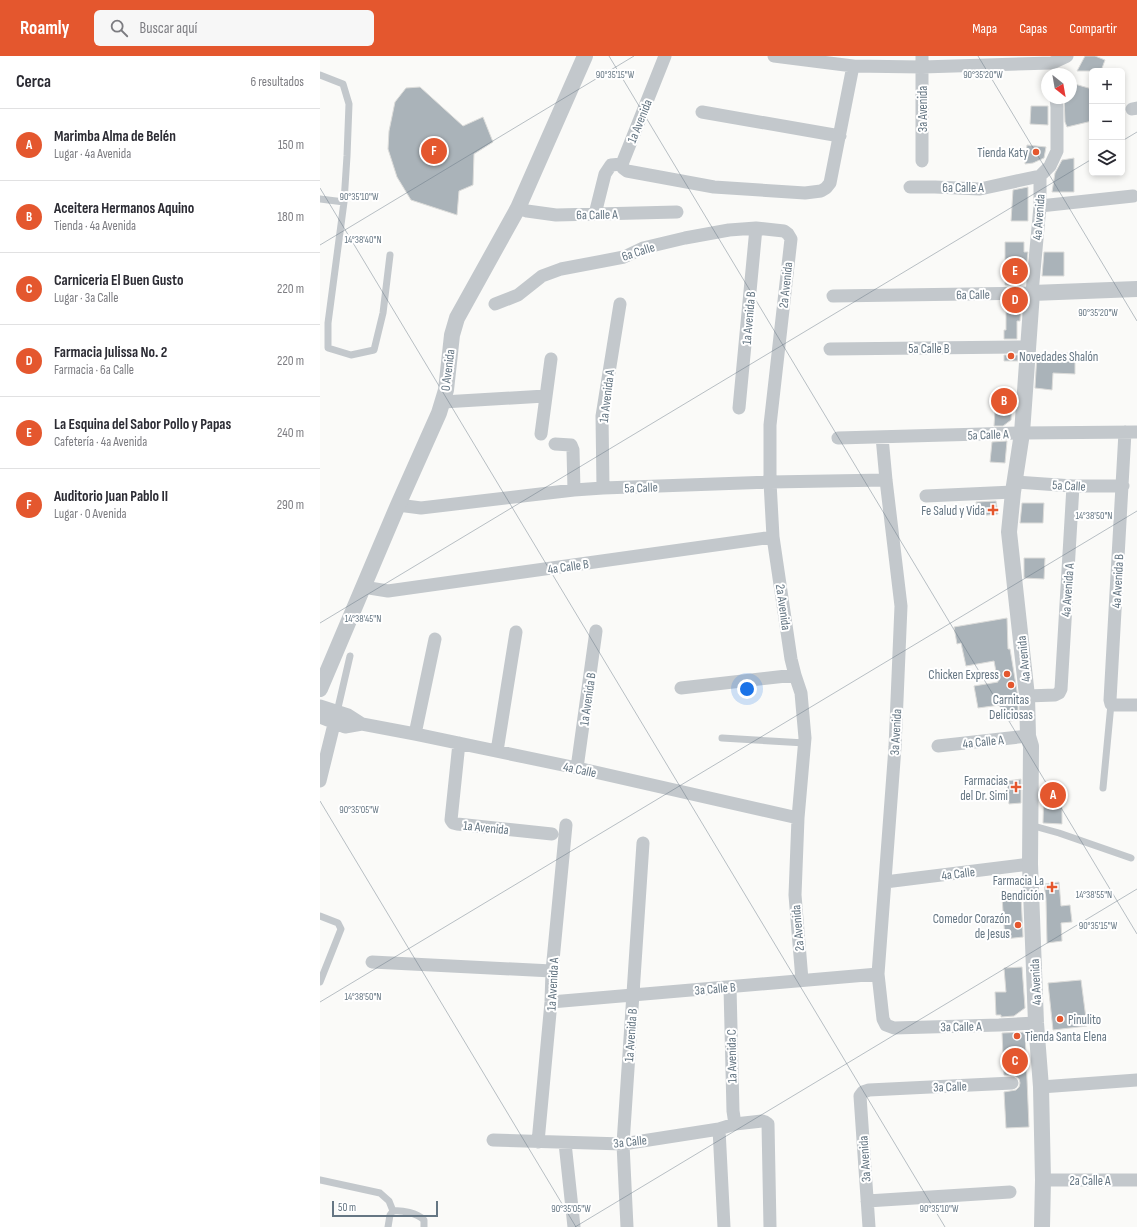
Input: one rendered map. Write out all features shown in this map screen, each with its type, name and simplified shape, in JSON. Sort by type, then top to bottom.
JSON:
[{"type":"street","name":"0 Avenida","points":[[320,689],[443,402],[446,390],[452,335],[457,318],[518,208],[585,56]]},
{"type":"street","name":"1a Avenida","points":[[622,164],[665,56]]},
{"type":"street","points":[[774,56],[853,66],[922,61],[1041,68]]},
{"type":"street","points":[[1054,68],[1067,56]]},
{"type":"street","name":"3a Avenida","points":[[922,61],[922,161]]},
{"type":"street","points":[[595,214],[605,174],[611,165],[622,164],[623,168],[628,171],[714,187],[805,193],[821,191],[830,183],[853,66]]},
{"type":"street","name":"4a Avenida","points":[[1042,1227],[1043,1180],[1041,1087],[1036,1023],[1030,864],[1031,746],[1028,736],[1027,696],[1009,532],[1022,433],[1040,206],[1040,176],[1050,166],[1057,151],[1057,104]]},
{"type":"street","points":[[702,112],[840,136]]},
{"type":"street","name":"6a Calle A","points":[[910,187],[935,186],[980,189],[1040,176]]},
{"type":"street","points":[[1040,206],[1133,196]]},
{"type":"street","name":"6a Calle A","points":[[518,208],[527,211],[556,214],[678,212]]},
{"type":"street","name":"6a Calle","points":[[495,304],[518,295],[542,276],[561,269],[624,257],[643,248],[685,238],[730,230],[756,228],[784,231],[788,234]]},
{"type":"street","name":"1a Avenida B","points":[[739,408],[756,228]]},
{"type":"street","name":"2a Avenida","points":[[788,234],[791,239],[770,425],[770,482],[773,537],[791,659],[801,693],[804,714],[805,743],[798,818],[795,895],[802,980]]},
{"type":"street","name":"6a Calle","points":[[833,296],[1032,293],[1137,289]]},
{"type":"street","name":"1a Avenida A","points":[[603,488],[602,416],[620,304]]},
{"type":"street","name":"5a Calle B","points":[[830,349],[1028,347]]},
{"type":"street","points":[[541,434],[551,359]]},
{"type":"street","points":[[443,402],[545,396]]},
{"type":"street","name":"5a Calle A","points":[[838,438],[1022,433],[1131,432]]},
{"type":"street","name":"4a Avenida B","points":[[1111,704],[1122,486],[1131,432]]},
{"type":"street","name":"3a Avenida","points":[[882,438],[901,606],[886,882],[878,974],[883,1019],[886,1025]]},
{"type":"street","points":[[555,444],[571,445],[573,450],[574,490]]},
{"type":"street","name":"5a Calle","points":[[398,505],[421,508],[603,488],[770,482],[886,480]]},
{"type":"street","name":"4a Avenida A","points":[[1027,696],[1055,695],[1059,693],[1061,688],[1073,486]]},
{"type":"street","name":"5a Calle","points":[[926,496],[1014,487],[1122,486]]},
{"type":"street","name":"4a Calle B","points":[[363,587],[388,591],[773,537]]},
{"type":"street","name":"1a Avenida B","points":[[577,768],[596,631]]},
{"type":"street","points":[[497,751],[516,632]]},
{"type":"street","points":[[415,734],[435,640]]},
{"type":"street","points":[[681,688],[795,675]]},
{"type":"street","points":[[1111,704],[1137,706]]},
{"type":"street","name":"4a Calle","points":[[320,706],[335,717]]},
{"type":"street","name":"4a Calle","points":[[320,717],[348,715],[362,724],[577,768],[798,818]]},
{"type":"street","points":[[320,781],[335,717]]},
{"type":"street","name":"4a Calle A","points":[[938,746],[1028,736]]},
{"type":"street","name":"1a Avenida","points":[[459,743],[451,820],[457,824],[552,834]]},
{"type":"street","name":"1a Avenida A","points":[[538,1142],[566,825]]},
{"type":"street","name":"1a Avenida B","points":[[627,1227],[623,1144],[643,843]]},
{"type":"street","name":"4a Calle","points":[[886,882],[1030,864]]},
{"type":"street","points":[[372,962],[552,971]]},
{"type":"street","name":"3a Calle B","points":[[551,1002],[878,974]]},
{"type":"street","name":"1a Avenida C","points":[[730,987],[733,1112],[735,1124]]},
{"type":"street","name":"3a Calle A","points":[[886,1025],[894,1028],[1036,1023]]},
{"type":"street","points":[[1041,1087],[1137,1080]]},
{"type":"street","name":"3a Calle","points":[[863,1092],[869,1090],[1012,1083]]},
{"type":"street","name":"3a Avenida","points":[[863,1092],[860,1096],[869,1227]]},
{"type":"street","name":"3a Calle","points":[[493,1140],[623,1144],[719,1129],[735,1124],[762,1121],[768,1124],[770,1227]]},
{"type":"street","points":[[719,1129],[724,1227]]},
{"type":"street","points":[[566,1143],[574,1227]]},
{"type":"street","name":"2a Calle A","points":[[1043,1180],[1137,1180]]},
{"type":"street","points":[[867,1201],[1010,1192]]},
{"type":"lane","points":[[320,75],[343,84],[349,104],[344,202],[328,323],[328,348],[351,355],[374,350],[383,313],[390,255]]},
{"type":"lane","points":[[320,199],[344,202]]},
{"type":"lane","points":[[335,717],[350,656]]},
{"type":"lane","points":[[1103,788],[1111,704]]},
{"type":"lane","points":[[722,738],[805,743]]},
{"type":"lane","points":[[1030,825],[1131,858]]},
{"type":"lane","points":[[320,916],[338,923],[341,929],[320,982]]},
{"type":"lane","points":[[320,1180],[380,1193],[389,1201],[393,1211]]},
{"type":"lane","points":[[388,1227],[390,1215],[393,1211],[399,1210],[421,1217],[424,1220],[424,1227]]},
{"type":"building","points":[[1085,56],[1095,56],[1105,60],[1102,68],[1089,68],[1089,71],[1077,71]]},
{"type":"building","points":[[1077,85],[1089,88],[1089,122],[1067,127],[1065,122],[1064,104],[1077,104]]},
{"type":"building","points":[[420,87],[463,126],[483,117],[493,142],[474,154],[473,185],[459,191],[457,215],[411,200],[397,177],[388,149],[389,131],[395,102],[406,88]]},
{"type":"building","points":[[1031,106],[1048,106],[1048,125],[1030,124]]},
{"type":"building","name":"Tienda Katy","points":[[1027,145],[1046,147],[1044,158],[1033,163],[1025,164]]},
{"type":"building","points":[[1074,158],[1074,192],[1052,192],[1055,173],[1062,160]]},
{"type":"building","points":[[1028,187],[1028,221],[1011,221],[1013,190]]},
{"type":"building","points":[[1005,242],[1024,242],[1024,252],[1028,252],[1025,280],[1021,283],[1021,285],[1005,285]]},
{"type":"building","points":[[1044,252],[1064,252],[1064,276],[1042,276]]},
{"type":"building","points":[[1006,301],[1021,301],[1020,321],[1017,321],[1017,339],[1004,339],[1004,330],[1006,330]]},
{"type":"building","points":[[1037,353],[1075,353],[1075,374],[1053,373],[1052,390],[1035,388]]},
{"type":"building","points":[[1004,355],[1018,355],[1018,361],[1004,361]]},
{"type":"building","points":[[996,394],[1012,395],[1011,420],[1003,426],[994,426]]},
{"type":"building","points":[[1007,441],[1005,463],[990,462],[992,442]]},
{"type":"building","points":[[996,501],[998,514],[978,516],[976,502]]},
{"type":"building","points":[[1022,503],[1044,503],[1043,523],[1020,523]]},
{"type":"building","points":[[1024,558],[1045,558],[1044,579],[1024,578]]},
{"type":"building","points":[[1007,618],[1008,649],[1010,649],[1018,697],[1018,720],[1010,721],[1009,716],[1002,717],[1000,705],[978,708],[974,686],[998,682],[994,661],[966,666],[961,643],[957,644],[954,627]]},
{"type":"building","name":"Farmacias del Dr. Simi","points":[[1021,779],[1021,803],[1009,804],[1007,781]]},
{"type":"building","points":[[1044,785],[1062,785],[1062,824],[1043,823]]},
{"type":"building","points":[[1059,882],[1061,906],[1070,905],[1072,922],[1061,923],[1062,941],[1047,943],[1046,899],[1044,884]]},
{"type":"building","points":[[1021,895],[1023,937],[1005,939],[1002,897]]},
{"type":"building","points":[[1022,967],[1025,1008],[1014,1016],[1001,1017],[1001,1015],[996,1015],[995,992],[1006,992],[1004,968]]},
{"type":"building","points":[[1081,980],[1087,1026],[1053,1030],[1048,983]]},
{"type":"building","points":[[1025,1032],[1029,1127],[1006,1128],[1004,1092],[1016,1090],[1020,1083],[1019,1079],[1015,1076],[1004,1075],[1002,1033]]},
{"type":"place","name":"Auditorio Juan Pablo II","points":[[434,151]]},
{"type":"place","name":"Tienda Katy","points":[[1036,152]]},
{"type":"place","name":"La Esquina del Sabor Pollo y Papas","points":[[1015,271]]},
{"type":"place","name":"Farmacia Julissa No. 2","points":[[1015,300]]},
{"type":"place","name":"Novedades Shalón","points":[[1011,356]]},
{"type":"place","name":"Aceitera Hermanos Aquino","points":[[1004,401]]},
{"type":"place","name":"Fe Salud y Vida","points":[[993,510]]},
{"type":"place","name":"Chicken Express","points":[[1007,674]]},
{"type":"place","name":"Carnitas Deliciosas","points":[[1011,685]]},
{"type":"place","name":"Farmacias del Dr. Simi","points":[[1016,787]]},
{"type":"place","name":"Marimba Alma de Belén","points":[[1053,795]]},
{"type":"place","name":"Farmacia La Bendición","points":[[1052,887]]},
{"type":"place","name":"Comedor Corazón de Jesus","points":[[1018,925]]},
{"type":"place","name":"Pinulito","points":[[1060,1019]]},
{"type":"place","name":"Tienda Santa Elena","points":[[1017,1036]]},
{"type":"place","name":"Carniceria El Buen Gusto","points":[[1015,1061]]}]
